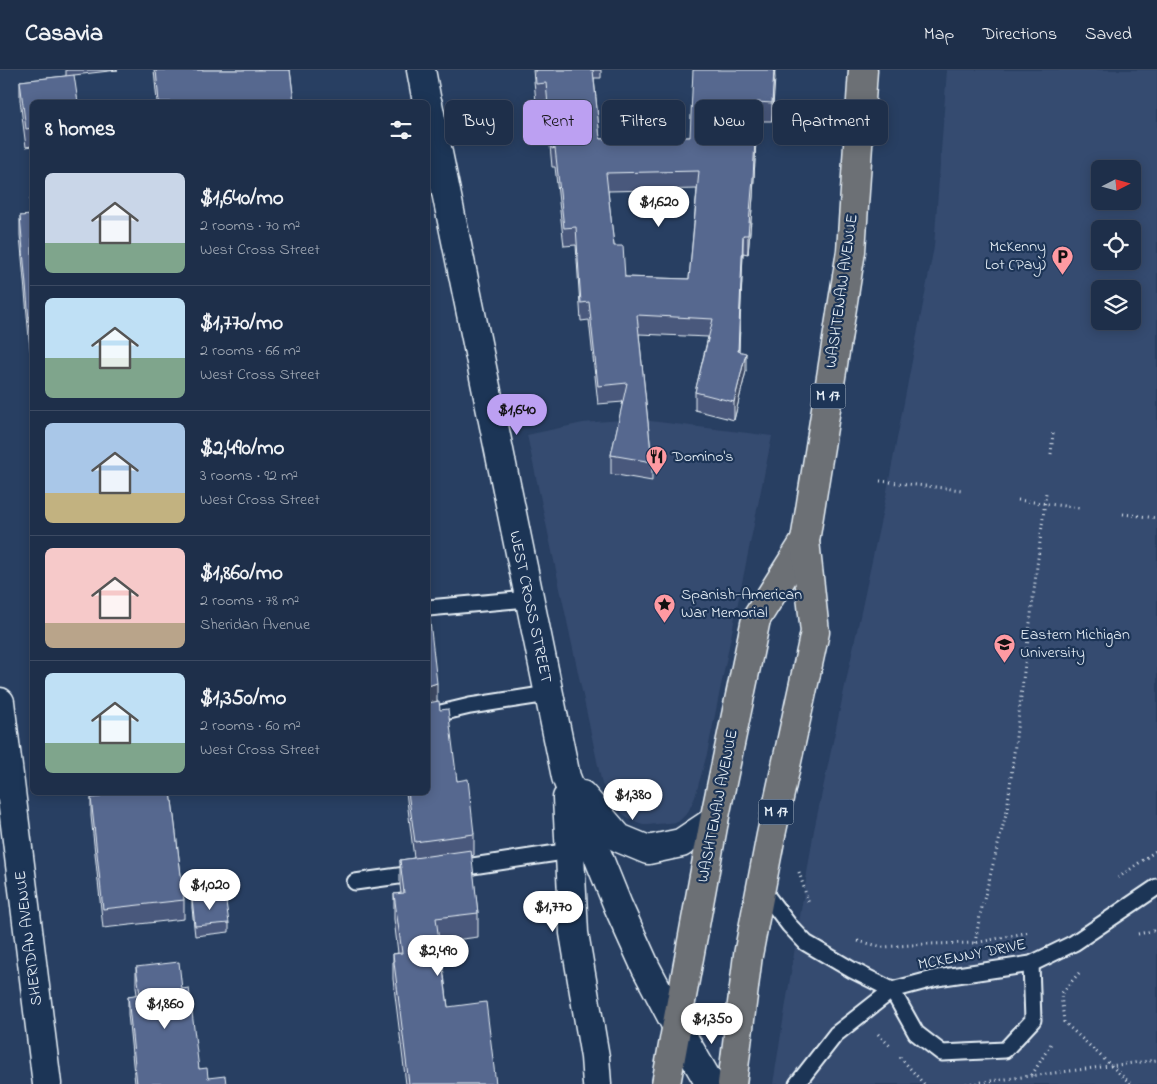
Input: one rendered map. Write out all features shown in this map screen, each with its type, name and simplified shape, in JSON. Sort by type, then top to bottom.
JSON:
[{"type":"main road","name":"WEST CROSS STREET","points":[[420,70],[426,100]]},
{"type":"main road","name":"WASHTENAW AVENUE","points":[[732,1084],[748,956],[771,835],[815,632],[806,541],[851,252],[863,70]]},
{"type":"main road","name":"WEST CROSS STREET","points":[[430,118],[566,777],[618,906],[646,968],[710,1084]]},
{"type":"main road","name":"WASHTENAW AVENUE","points":[[666,1084],[714,821],[756,620],[806,541]]},
{"type":"main road","name":"SHERIDAN AVENUE","points":[[0,706],[47,1084]]},
{"type":"main road","points":[[566,777],[618,838],[648,850],[681,843],[714,821]]},
{"type":"main road","points":[[566,777],[574,933],[596,1057],[597,1084]]},
{"type":"lane","points":[[430,608],[528,599]]},
{"type":"lane","points":[[430,716],[470,706],[548,694]]},
{"type":"lane","points":[[355,882],[570,851]]},
{"type":"lane","name":"MCKENNY DRIVE","points":[[892,990],[937,978],[1031,964],[1074,943],[1157,887]]},
{"type":"lane","points":[[762,888],[789,925],[806,942],[852,970],[892,990],[916,1033],[942,1053],[1005,1050],[1033,1020],[1031,964]]},
{"type":"lane","points":[[797,1084],[836,1034],[892,990]]},
{"type":"path","points":[[1051,454],[1053,434]]},
{"type":"path","points":[[880,481],[962,490]]},
{"type":"path","points":[[975,943],[980,915],[1007,810],[1046,493]]},
{"type":"path","points":[[1018,500],[1079,508]]},
{"type":"path","points":[[1123,514],[1157,518]]},
{"type":"path","points":[[1117,879],[1157,850]]},
{"type":"path","points":[[799,871],[810,910]]},
{"type":"path","points":[[854,940],[883,947],[975,943],[1030,932],[1038,928]]},
{"type":"path","points":[[1136,934],[1157,932]]},
{"type":"path","points":[[1059,1030],[1064,1022],[1062,994],[1076,975],[1083,969]]},
{"type":"path","points":[[1064,1022],[1130,1084]]},
{"type":"path","points":[[1031,1076],[1054,1038]]},
{"type":"path","points":[[966,1084],[1157,1060]]},
{"type":"shaded area","name":"Eastern Michigan University","points":[[947,70],[1157,70],[1157,1084],[773,1084],[814,830],[886,496],[934,247]]},
{"type":"shaded area","points":[[634,419],[772,436],[707,754],[695,797],[688,812],[678,822],[647,825],[633,821],[622,813],[611,800],[602,784],[527,435],[583,423]]},
{"type":"building","points":[[156,70],[290,70],[294,100],[159,100]]},
{"type":"building","points":[[535,70],[593,70],[602,145],[685,145],[685,137],[690,137],[693,70],[774,70],[772,103],[763,102],[763,100],[695,100],[695,145],[755,145],[748,235],[743,235],[738,351],[746,353],[734,402],[695,392],[713,319],[637,315],[652,462],[611,455],[627,383],[598,386],[589,302],[581,303],[576,227],[564,228],[555,148],[552,149],[552,145],[592,145],[592,100],[548,100],[546,83],[536,84]],"holes":[[[699,171],[689,279],[625,277],[623,246],[614,246],[606,173]]]},
{"type":"building","points":[[74,75],[78,100],[30,100],[30,128],[26,129],[20,81]]},
{"type":"building","points":[[30,215],[30,328],[29,319],[20,216]]},
{"type":"building","points":[[430,622],[437,683],[430,685]]},
{"type":"building","points":[[439,701],[440,710],[448,709],[457,781],[468,779],[474,834],[415,842],[408,795],[430,795],[430,703]]},
{"type":"building","points":[[101,795],[171,795],[184,900],[103,909],[91,798],[101,797]]},
{"type":"building","points":[[471,850],[478,913],[436,918],[448,1007],[486,1002],[496,1084],[409,1084],[393,954],[402,953],[394,894],[404,893],[400,860]]},
{"type":"building","points":[[225,895],[229,923],[195,926],[192,899]]},
{"type":"building","points":[[179,962],[182,989],[189,988],[199,1069],[207,1068],[208,1078],[225,1076],[226,1084],[137,1084],[128,996],[140,994],[136,967]]},
{"type":"place","name":"McKenny Lot (Pay)","points":[[1062,275]]},
{"type":"place","name":"Domino's","points":[[656,476]]},
{"type":"place","name":"Spanish-American War Memorial","points":[[665,623]]},
{"type":"place","name":"Eastern Michigan University","points":[[1004,663]]}]
